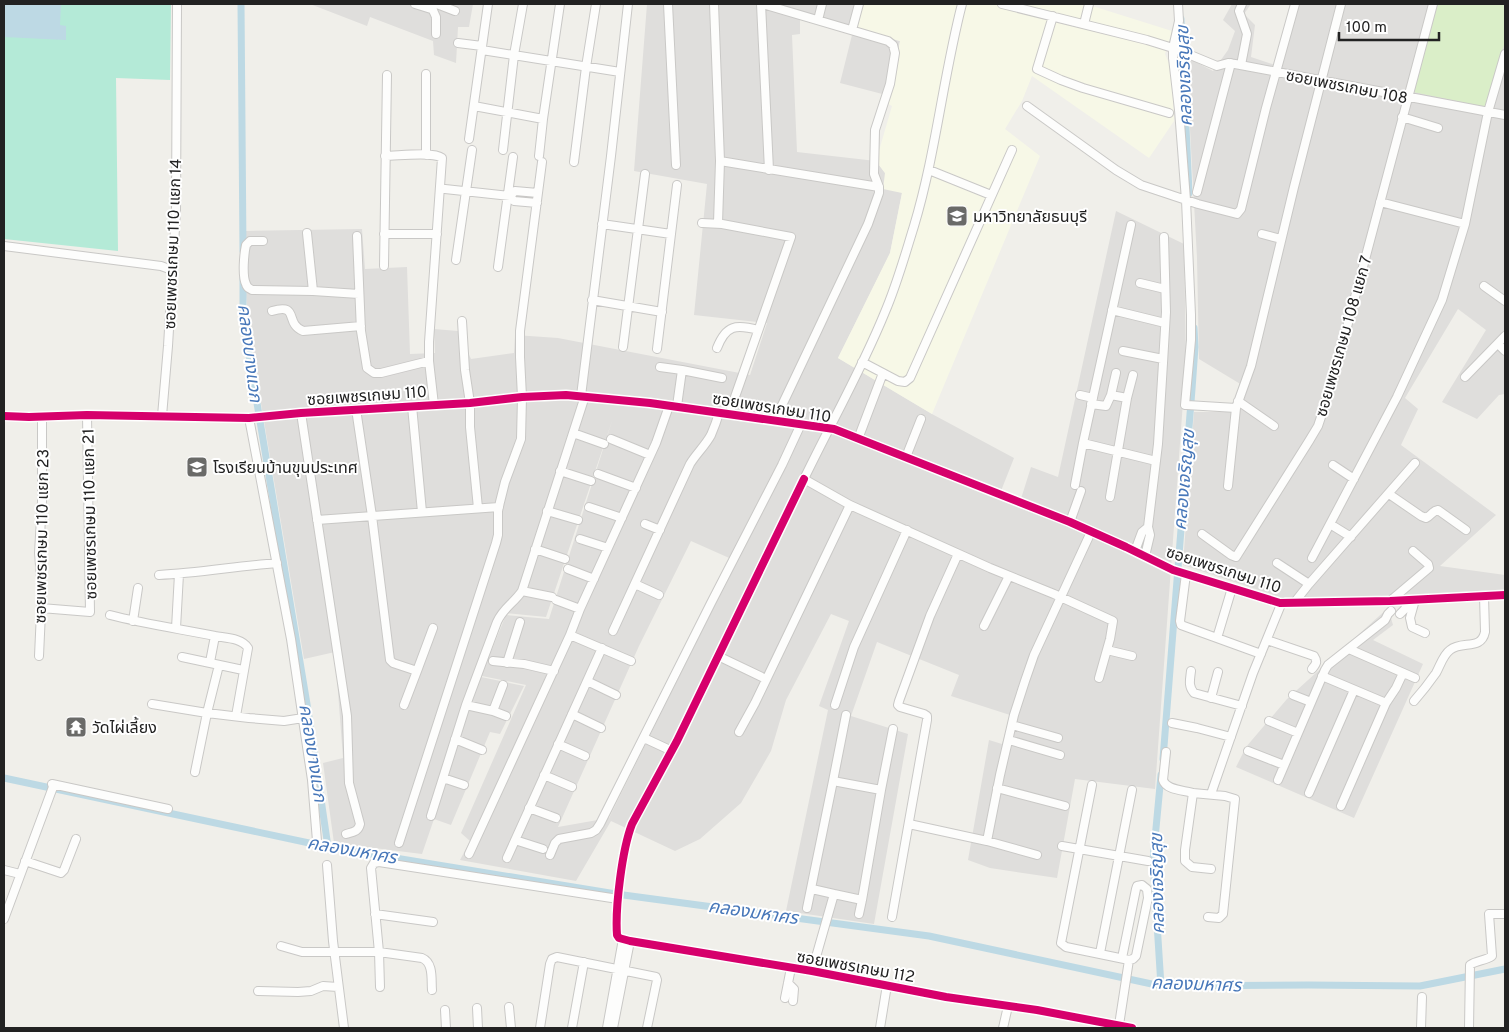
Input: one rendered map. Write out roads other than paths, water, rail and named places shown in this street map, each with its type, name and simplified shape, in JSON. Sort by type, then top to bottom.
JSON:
[{"type":"street","name":"ซอยเพชรเกษม 110 แยก 14","points":[[162,416],[176,211],[177,4]]},
{"type":"street","points":[[415,4],[425,8],[435,5],[455,11]]},
{"type":"street","points":[[469,139],[488,4]]},
{"type":"street","points":[[503,150],[514,55],[523,4]]},
{"type":"street","points":[[398,844],[496,544],[499,507],[505,482],[521,439],[520,331],[537,203],[543,119],[560,4]]},
{"type":"street","points":[[574,162],[596,4]]},
{"type":"street","points":[[431,816],[466,705],[496,622],[502,612],[522,591],[573,433],[583,396],[592,300],[628,4]]},
{"type":"street","points":[[668,4],[676,166]]},
{"type":"street","points":[[714,4],[720,161],[718,223]]},
{"type":"street","points":[[769,170],[762,4],[888,41],[893,45],[895,49],[890,84],[875,130],[874,174],[879,187],[878,199],[775,420]]},
{"type":"street","points":[[818,20],[822,4]]},
{"type":"street","points":[[852,30],[859,4]]},
{"type":"street","points":[[607,1028],[627,940],[617,935],[618,897],[629,832],[672,750],[886,311],[915,224],[929,170],[955,29],[962,4]]},
{"type":"street","name":"ซอยเพชรเกษม 108","points":[[1002,4],[1174,49],[1217,66],[1231,63],[1505,115]]},
{"type":"street","points":[[1084,24],[1089,4]]},
{"type":"street","points":[[1178,4],[1179,22],[1174,49],[1187,200],[1191,315],[1186,405],[1237,404],[1274,426]]},
{"type":"street","points":[[1241,65],[1247,34],[1239,11],[1242,4]]},
{"type":"street","points":[[1027,106],[1116,170],[1141,184],[1198,204],[1234,214],[1239,212],[1295,4]]},
{"type":"street","points":[[1228,486],[1237,404],[1251,366],[1320,81],[1341,4]]},
{"type":"street","points":[[1433,4],[1380,202],[1465,224]]},
{"type":"street","points":[[435,5],[436,34]]},
{"type":"street","points":[[1053,16],[1037,69],[1052,77],[1084,88],[1169,113]]},
{"type":"street","points":[[458,43],[514,55],[620,72]]},
{"type":"street","points":[[1312,558],[1397,397],[1442,300],[1465,224],[1488,112],[1505,54]]},
{"type":"street","points":[[1197,192],[1231,63]]},
{"type":"street","points":[[426,74],[426,155]]},
{"type":"street","points":[[384,266],[387,76]]},
{"type":"street","points":[[474,106],[543,119]]},
{"type":"street","points":[[1402,117],[1438,128]]},
{"type":"street","points":[[456,260],[472,150]]},
{"type":"street","points":[[862,362],[898,381],[905,382],[910,378],[1012,150]]},
{"type":"street","points":[[385,156],[438,155],[442,158],[430,314],[429,361],[434,405]]},
{"type":"street","points":[[498,266],[513,157]]},
{"type":"street","points":[[720,161],[879,187]]},
{"type":"street","points":[[929,170],[991,196]]},
{"type":"street","points":[[623,347],[645,174]]},
{"type":"street","points":[[656,349],[677,185]]},
{"type":"street","points":[[445,188],[509,196],[514,201],[537,203]]},
{"type":"street","points":[[509,196],[516,191],[538,193]]},
{"type":"street","name":"ซอยเพชรเกษม 108 แยก 7","points":[[1202,534],[1230,555],[1236,556],[1318,426],[1343,342],[1380,202]]},
{"type":"street","points":[[702,223],[718,223],[791,237],[729,414]]},
{"type":"street","points":[[602,224],[671,234]]},
{"type":"street","points":[[1070,522],[1078,488],[1083,443],[1131,225]]},
{"type":"street","points":[[307,233],[313,291]]},
{"type":"street","points":[[384,234],[436,234]]},
{"type":"street","points":[[1262,234],[1281,239]]},
{"type":"street","points":[[357,236],[361,326],[367,368],[371,372],[380,373],[429,361]]},
{"type":"street","points":[[1144,556],[1150,535],[1148,527],[1158,444],[1165,323],[1164,237]]},
{"type":"street","points":[[263,241],[250,241],[246,245],[245,277],[248,288],[252,290],[360,294]]},
{"type":"street","points":[[4,246],[161,266],[172,270]]},
{"type":"street","points":[[1140,283],[1165,289]]},
{"type":"street","points":[[1484,286],[1505,302]]},
{"type":"street","points":[[592,300],[662,312]]},
{"type":"street","points":[[272,311],[281,308],[287,309],[294,324],[303,331],[361,326]]},
{"type":"street","points":[[1112,310],[1165,323]]},
{"type":"street","points":[[462,321],[478,508]]},
{"type":"street","points":[[717,348],[726,332],[733,327],[741,326],[758,330]]},
{"type":"street","points":[[1465,377],[1505,336]]},
{"type":"street","points":[[1498,344],[1505,351]]},
{"type":"street","points":[[1123,351],[1163,359]]},
{"type":"street","points":[[660,367],[722,378]]},
{"type":"street","points":[[469,854],[554,671],[580,609],[673,406],[682,370]]},
{"type":"street","points":[[858,439],[883,373]]},
{"type":"street","points":[[1080,395],[1106,406],[1111,395],[1116,373]]},
{"type":"street","points":[[1110,497],[1133,374]]},
{"type":"street","points":[[1111,395],[1127,398]]},
{"type":"street","name":"ซอยเพชรเกษม 110","points":[[4,416],[252,418],[356,409],[583,396],[673,406],[829,428],[1070,522],[1173,570],[1280,602],[1395,610],[1409,600],[1505,596]]},
{"type":"street","points":[[412,406],[422,512]]},
{"type":"street","points":[[356,409],[390,660],[393,663],[417,671]]},
{"type":"street","points":[[613,631],[690,464],[711,435],[719,412]]},
{"type":"street","points":[[302,413],[347,716],[348,783],[360,824],[356,831],[346,834]]},
{"type":"street","name":"ซอยเพชรเกษม 110 แยก 21","points":[[41,608],[90,612],[87,416]]},
{"type":"street","name":"ซอยเพชรเกษม 110 แยก 23","points":[[39,656],[42,590],[39,552],[42,501],[42,417]]},
{"type":"street","points":[[252,418],[303,718],[312,780],[317,841]]},
{"type":"street","points":[[906,458],[921,418]]},
{"type":"street","points":[[515,840],[547,852],[559,839],[591,833],[596,830],[782,465],[801,424]]},
{"type":"street","points":[[573,433],[650,455]]},
{"type":"street","points":[[1083,443],[1156,461]]},
{"type":"street","points":[[1294,603],[1416,463]]},
{"type":"street","points":[[1332,465],[1354,479]]},
{"type":"street","points":[[560,471],[591,481]]},
{"type":"street","points":[[598,474],[636,488]]},
{"type":"street","points":[[804,479],[850,505],[1113,621],[1099,678]]},
{"type":"street","points":[[1389,494],[1421,516],[1429,517],[1432,512],[1438,510],[1466,530]]},
{"type":"street","points":[[739,732],[850,505]]},
{"type":"street","points":[[317,520],[499,507]]},
{"type":"street","points":[[589,507],[622,518]]},
{"type":"street","points":[[547,511],[578,520]]},
{"type":"street","points":[[645,524],[660,530]]},
{"type":"street","points":[[1330,524],[1351,537]]},
{"type":"street","points":[[1135,551],[1142,532],[1148,527]]},
{"type":"street","points":[[835,705],[854,647],[907,530]]},
{"type":"street","points":[[987,841],[1012,725],[1025,681],[1034,655],[1090,532]]},
{"type":"street","points":[[580,539],[608,548]]},
{"type":"street","points":[[535,549],[565,559]]},
{"type":"street","points":[[1395,610],[1429,568],[1428,564],[1413,551]]},
{"type":"street","points":[[892,918],[927,720],[927,716],[924,714],[898,705],[930,616],[958,554]]},
{"type":"street","points":[[1277,563],[1309,584]]},
{"type":"street","points":[[158,575],[278,564]]},
{"type":"street","points":[[568,570],[594,579]]},
{"type":"street","points":[[176,628],[179,574]]},
{"type":"street","points":[[1184,574],[1181,625],[1261,654]]},
{"type":"street","points":[[984,626],[1009,576]]},
{"type":"street","points":[[635,584],[659,595]]},
{"type":"street","points":[[133,621],[138,588]]},
{"type":"street","points":[[1217,638],[1232,588]]},
{"type":"street","points":[[522,591],[554,599],[580,609]]},
{"type":"street","points":[[1414,701],[1430,682],[1451,648],[1476,643],[1484,638],[1484,596]]},
{"type":"street","points":[[1278,780],[1328,665],[1385,620],[1388,614],[1405,608],[1409,600]]},
{"type":"street","points":[[1409,600],[1412,627],[1426,633]]},
{"type":"street","points":[[1211,794],[1230,736],[1282,602]]},
{"type":"street","points":[[110,615],[158,626],[237,640],[246,644],[248,652],[243,670],[236,716]]},
{"type":"street","points":[[507,662],[520,622]]},
{"type":"street","points":[[404,705],[433,628]]},
{"type":"street","points":[[570,634],[631,661]]},
{"type":"street","points":[[210,662],[215,636]]},
{"type":"street","points":[[1267,640],[1314,656],[1316,664],[1312,669]]},
{"type":"street","points":[[506,858],[602,648]]},
{"type":"street","points":[[1349,649],[1415,678]]},
{"type":"street","points":[[1107,650],[1132,656]]},
{"type":"street","points":[[718,656],[766,679]]},
{"type":"street","points":[[182,657],[243,670]]},
{"type":"street","points":[[493,661],[524,664],[554,671]]},
{"type":"street","points":[[195,772],[219,665]]},
{"type":"street","points":[[1191,671],[1189,684],[1190,689],[1194,693],[1242,706]]},
{"type":"street","points":[[1211,698],[1218,672]]},
{"type":"street","points":[[1341,806],[1386,703],[1403,673]]},
{"type":"street","points":[[1322,676],[1386,703]]},
{"type":"street","points":[[587,682],[616,695]]},
{"type":"street","points":[[493,711],[503,685]]},
{"type":"street","points":[[1309,793],[1354,690]]},
{"type":"street","points":[[1293,694],[1311,702]]},
{"type":"street","points":[[152,704],[207,713],[284,721],[303,718]]},
{"type":"street","points":[[466,705],[506,716]]},
{"type":"street","points":[[572,714],[601,728]]},
{"type":"street","points":[[807,908],[846,715]]},
{"type":"street","points":[[1269,721],[1298,733]]},
{"type":"street","points":[[1172,723],[1230,736]]},
{"type":"street","points":[[1012,725],[1058,738]]},
{"type":"street","points":[[859,914],[893,729]]},
{"type":"street","points":[[644,738],[672,750]]},
{"type":"street","points":[[455,739],[482,750]]},
{"type":"street","points":[[1009,740],[1060,755]]},
{"type":"street","points":[[558,744],[586,756]]},
{"type":"street","points":[[1248,751],[1284,765]]},
{"type":"street","points":[[1166,752],[1163,780],[1167,787],[1235,799],[1223,914],[1218,918],[1208,917]]},
{"type":"street","points":[[544,775],[572,788]]},
{"type":"street","points":[[443,778],[464,785]]},
{"type":"street","points":[[833,781],[881,790]]},
{"type":"street","points":[[4,919],[52,791],[52,784],[168,809]]},
{"type":"street","points":[[1092,785],[1061,943],[1066,947],[1100,953],[1126,961],[1134,959],[1148,898],[1147,889],[1142,885],[1137,886],[1136,889],[1126,961],[1124,994],[1119,1025]]},
{"type":"street","points":[[998,788],[1065,806]]},
{"type":"street","points":[[1100,953],[1132,790]]},
{"type":"street","points":[[1193,793],[1185,861],[1192,866],[1212,870]]},
{"type":"street","points":[[529,808],[556,818]]},
{"type":"street","points":[[909,824],[987,841],[1037,855]]},
{"type":"street","points":[[25,862],[61,873],[76,840]]},
{"type":"street","points":[[1062,846],[1148,861]]},
{"type":"street","points":[[380,987],[379,952],[371,868],[374,863],[379,862],[618,897]]},
{"type":"street","points":[[327,865],[337,953],[338,987],[344,1028]]},
{"type":"street","points":[[4,870],[20,874]]},
{"type":"street","points":[[812,889],[862,900]]},
{"type":"street","points":[[812,971],[834,894]]},
{"type":"street","points":[[375,914],[433,922]]},
{"type":"street","points":[[1469,1028],[1470,965],[1492,956],[1489,914],[1505,914]]},
{"type":"street","name":"ซอยเพชรเกษม 112","points":[[627,940],[1132,1028]]},
{"type":"street","points":[[281,946],[302,952],[379,952],[422,958],[429,964],[432,990]]},
{"type":"street","points":[[540,1028],[552,959],[557,957],[656,977],[657,980],[647,1028]]},
{"type":"street","points":[[572,1028],[584,962]]},
{"type":"street","points":[[784,998],[791,968]]},
{"type":"street","points":[[613,1028],[621,969]]},
{"type":"street","points":[[788,983],[794,989],[793,1001]]},
{"type":"street","points":[[880,1028],[887,985]]},
{"type":"street","points":[[258,990],[298,992],[312,991],[322,986],[338,987]]},
{"type":"street","points":[[1421,1028],[1422,997]]},
{"type":"street","points":[[1003,1028],[1008,1006]]},
{"type":"street","points":[[509,1007],[511,1028]]},
{"type":"street","points":[[476,1008],[478,1028]]},
{"type":"street","points":[[445,1010],[446,1028]]},
{"type":"street","points":[[1086,1028],[1088,1020]]},
{"type":"water","points":[[4,4],[61,4],[60,25],[66,26],[66,40],[4,37]]},
{"type":"waterway","name":"คลองบางแวก","points":[[241,4],[243,251]]},
{"type":"waterway","name":"คลองเจริญสุข","points":[[1181,19],[1189,193]]},
{"type":"waterway","name":"คลองบางแวก","points":[[243,279],[243,319],[307,704],[328,847]]},
{"type":"waterway","name":"คลองเจริญสุข","points":[[1163,759],[1192,389],[1195,347],[1194,328]]},
{"type":"waterway","name":"คลองเจริญสุข","points":[[1161,775],[1153,860],[1161,986]]},
{"type":"waterway","name":"คลองมหาศร","points":[[4,778],[328,847],[616,894],[929,936],[1161,986],[1420,986],[1505,969]]},
{"type":"place","name":"มหาวิทยาลัยธนบุรี","points":[[957,216]]},
{"type":"place","name":"โรงเรียนบ้านขุนประเทศ","points":[[197,467]]},
{"type":"place","name":"วัดไผ่เลี้ยง","points":[[76,727]]}]
